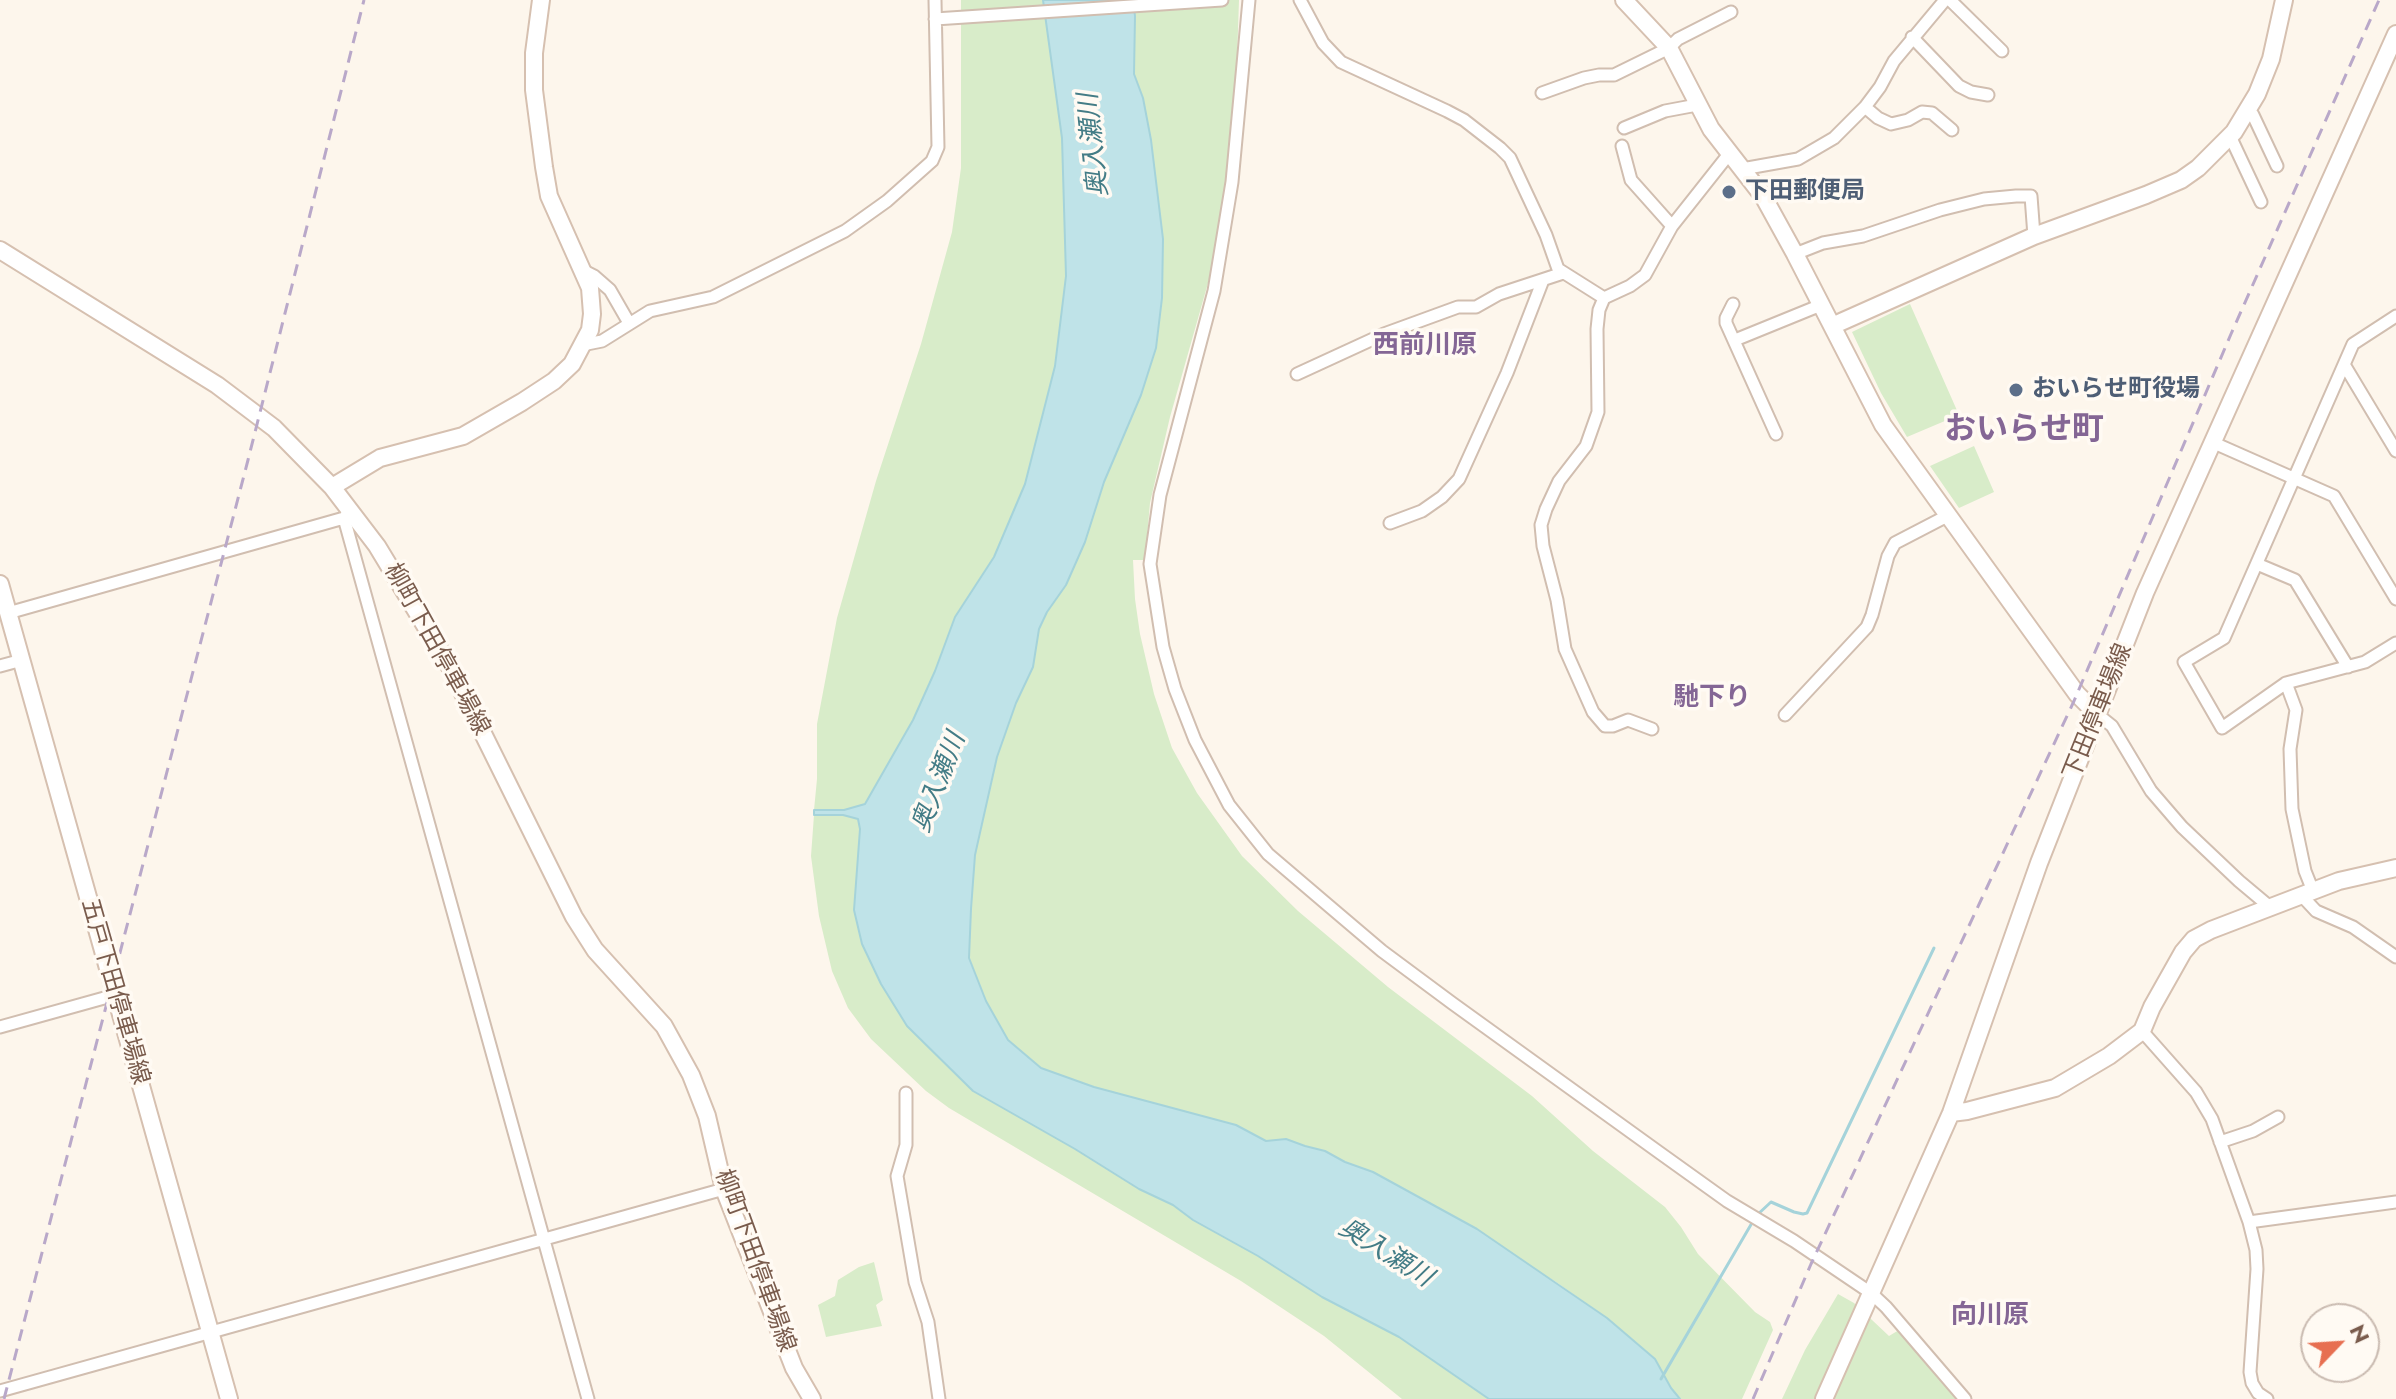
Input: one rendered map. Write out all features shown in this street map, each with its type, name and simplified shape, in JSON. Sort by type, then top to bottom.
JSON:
[{"type":"main road","points":[[332,487],[380,458],[469,433],[554,381],[572,364],[590,330],[590,288],[549,196],[544,167],[534,90],[534,53],[541,0]]},
{"type":"main road","points":[[1624,0],[1669,48],[1711,129],[1763,196],[1883,425],[2077,694],[2097,714]]},
{"type":"main road","points":[[1832,326],[2034,236],[2181,180],[2198,168],[2230,136],[2248,110],[2271,59],[2284,0]]},
{"type":"main road","name":"下田停車場線","points":[[1824,1399],[1951,1113],[2039,863],[2145,593],[2396,34]]},
{"type":"main road","name":"柳町下田停車場線","points":[[0,250],[217,385],[274,428],[332,487],[347,514],[377,546],[449,665],[574,917],[595,950],[664,1026],[691,1075],[707,1116],[724,1189],[794,1368],[812,1399]]},
{"type":"main road","name":"五戸下田停車場線","points":[[0,584],[229,1399]]},
{"type":"main road","points":[[1951,1113],[2055,1088],[2109,1056],[2142,1031],[2173,969],[2194,939],[2339,881],[2396,868]]},
{"type":"street","points":[[582,345],[602,341],[650,311],[713,297],[845,231],[887,201],[932,161],[938,147],[939,19],[935,0]]},
{"type":"street","points":[[939,19],[1222,0]]},
{"type":"street","points":[[1249,0],[1232,182],[1214,291],[1160,495],[1150,564],[1163,647],[1195,740],[1229,805],[1268,854],[1382,951],[1464,1012],[1727,1201],[1794,1241],[1886,1307],[1965,1399]]},
{"type":"street","points":[[1300,0],[1323,43],[1341,62],[1464,120],[1510,158],[1546,235],[1558,269],[1604,298]]},
{"type":"street","points":[[1742,169],[1798,159],[1834,138],[1865,107],[1912,37],[1948,0],[2002,51]]},
{"type":"street","points":[[1542,93],[1584,78],[1614,75],[1731,12]]},
{"type":"street","points":[[1912,37],[1959,86],[1988,95]]},
{"type":"street","points":[[1624,128],[1665,111],[1697,105]]},
{"type":"street","points":[[1865,107],[1891,124],[1908,120],[1922,112],[1932,113],[1952,130]]},
{"type":"street","points":[[2248,110],[2277,166]]},
{"type":"street","points":[[2230,136],[2261,202]]},
{"type":"street","points":[[1622,146],[1631,180],[1672,226]]},
{"type":"street","points":[[1652,729],[1628,720],[1605,726],[1593,712],[1565,649],[1541,525],[1559,481],[1586,446],[1598,412],[1597,329],[1604,298],[1645,275],[1672,226],[1729,154]]},
{"type":"street","points":[[1795,254],[1823,243],[1863,236],[1940,210],[1984,199],[2016,196],[2031,196],[2034,236]]},
{"type":"street","points":[[584,271],[610,290],[629,323]]},
{"type":"street","points":[[1297,374],[1384,334],[1458,307],[1476,307],[1499,294],[1563,273]]},
{"type":"street","points":[[1390,523],[1422,511],[1442,497],[1459,479],[1497,397],[1543,280]]},
{"type":"street","points":[[1733,304],[1726,323],[1776,434]]},
{"type":"street","points":[[1735,340],[1821,305]]},
{"type":"street","points":[[2396,316],[2353,344],[2224,638],[2184,662],[2222,728],[2286,683],[2365,662],[2396,643]]},
{"type":"street","points":[[2345,366],[2396,451]]},
{"type":"street","points":[[2214,443],[2334,496],[2396,599]]},
{"type":"street","points":[[8,613],[347,514],[588,1399]]},
{"type":"street","points":[[1785,715],[1867,627],[1888,556],[1895,543],[1947,516]]},
{"type":"street","points":[[2257,564],[2295,580],[2348,667]]},
{"type":"street","points":[[0,666],[22,660]]},
{"type":"street","points":[[2286,683],[2296,710],[2290,749],[2292,809],[2307,894],[2316,911],[2353,927],[2396,957]]},
{"type":"street","points":[[2097,714],[2112,726],[2151,791],[2182,827],[2270,907]]},
{"type":"street","points":[[0,1027],[115,995]]},
{"type":"street","points":[[2142,1031],[2196,1092],[2212,1119],[2249,1222],[2257,1269],[2250,1372],[2258,1393],[2267,1399]]},
{"type":"street","points":[[906,1093],[906,1145],[897,1176],[915,1282],[928,1322],[939,1399]]},
{"type":"street","points":[[2220,1142],[2253,1131],[2278,1117]]},
{"type":"street","points":[[0,1391],[724,1189]]},
{"type":"street","points":[[2249,1222],[2396,1202]]},
{"type":"green space","points":[[961,0],[1043,0],[1062,138],[1066,276],[1055,366],[1025,484],[994,557],[955,617],[935,671],[887,769],[865,804],[844,810],[814,810],[817,724],[837,618],[952,232],[961,168]]},
{"type":"green space","points":[[1133,0],[1239,0],[1236,90],[1227,177],[1212,269],[1170,417],[1150,503],[1145,560],[1133,560],[1140,634],[1154,694],[1172,748],[1197,793],[1242,856],[1298,911],[1388,987],[1532,1096],[1593,1151],[1665,1207],[1698,1254],[1755,1312],[1770,1322],[1773,1330],[1742,1399],[1680,1399],[1655,1359],[1607,1318],[1556,1282],[1373,1172],[1325,1151],[1286,1139],[1266,1141],[1236,1125],[1094,1087],[1041,1068],[1008,1040],[986,1001],[969,957],[971,909],[975,855],[997,757],[1016,703],[1033,667],[1039,629],[1066,585],[1149,372],[1163,239],[1151,140],[1143,98],[1134,74]]},
{"type":"green space","points":[[1910,304],[1959,415],[1907,437],[1881,393],[1852,332]]},
{"type":"green space","points":[[1974,446],[1994,492],[1959,508],[1930,466]]},
{"type":"green space","points":[[814,815],[843,815],[858,819],[860,829],[854,910],[907,1026],[973,1091],[1139,1189],[1173,1205],[1322,1297],[1399,1337],[1489,1399],[1402,1399],[1324,1336],[1241,1281],[949,1108],[926,1091],[871,1039],[848,1008],[832,971],[819,916],[811,856]]},
{"type":"green space","points":[[874,1262],[883,1300],[876,1305],[882,1326],[826,1337],[818,1305],[835,1296],[838,1280]]},
{"type":"green space","points":[[1838,1294],[1854,1303],[1889,1336],[1899,1330],[1959,1399],[1782,1399],[1805,1350]]},
{"type":"water","name":"奥入瀬川","points":[[1043,0],[1133,0],[1134,74],[1143,98],[1151,140],[1163,239],[1162,298],[1156,348],[1141,395],[1104,482],[1085,542],[1066,585],[1039,629],[1033,667],[1016,703],[997,757],[975,855],[971,909],[969,958],[986,1001],[1008,1040],[1041,1068],[1094,1087],[1236,1125],[1266,1141],[1286,1139],[1325,1151],[1373,1172],[1477,1229],[1607,1318],[1655,1359],[1680,1399],[1489,1399],[1399,1337],[1322,1297],[1173,1205],[1139,1189],[973,1091],[907,1026],[881,984],[862,944],[854,910],[860,829],[858,819],[843,815],[814,815],[814,810],[844,810],[865,804],[913,720],[955,617],[994,557],[1025,484],[1055,366],[1066,276],[1062,138]]},
{"type":"waterway","points":[[1661,1379],[1756,1216],[1771,1202],[1794,1212],[1807,1213],[1934,948]]},
{"type":"railway","points":[[4,1399],[364,0]]},
{"type":"railway","points":[[1753,1399],[1811,1264],[2074,701],[2231,334],[2379,0]]},
{"type":"place","name":"下田郵便局","points":[[1729,192]]},
{"type":"place","name":"おいらせ町役場","points":[[2016,390]]},
{"type":"district","name":"西前川原","points":[[1425,347]]},
{"type":"district","name":"おいらせ町","points":[[2024,431]]},
{"type":"district","name":"馳下り","points":[[1712,699]]},
{"type":"district","name":"向川原","points":[[1990,1317]]}]
